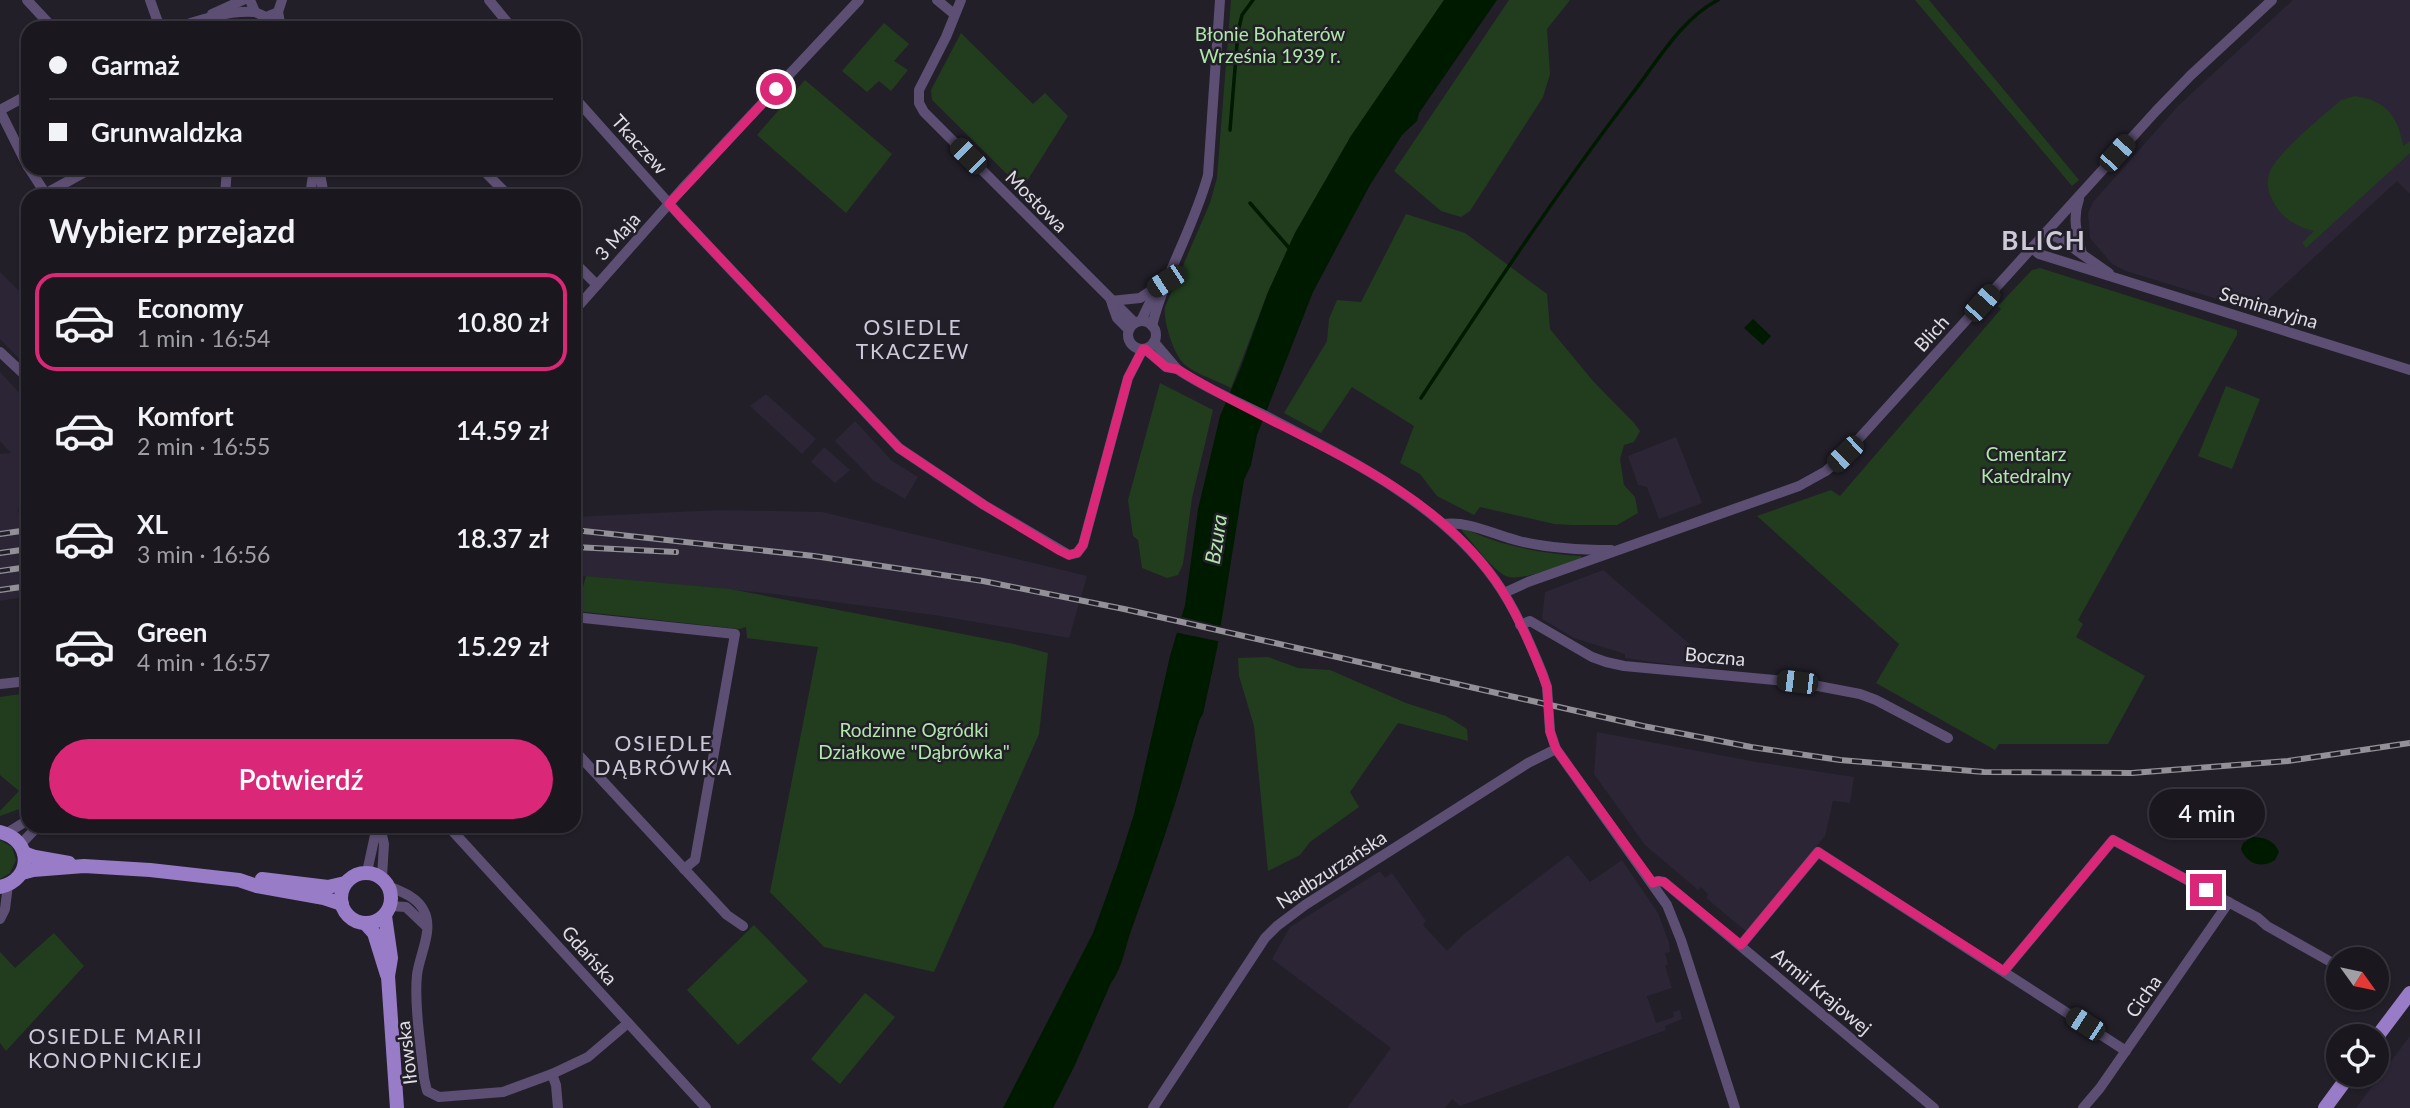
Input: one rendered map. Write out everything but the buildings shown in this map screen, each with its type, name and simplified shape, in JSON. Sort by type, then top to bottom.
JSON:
[{"type":"main road","points":[[4,832],[22,849],[84,866]]},
{"type":"main road","points":[[22,849],[25,860],[22,873]]},
{"type":"main road","points":[[4,886],[22,873],[33,870],[84,866],[328,887],[345,883],[355,875],[366,872],[386,882],[392,900],[379,920],[365,923]]},
{"type":"main road","points":[[239,880],[342,904]]},
{"type":"main road","points":[[345,883],[342,904],[348,916],[365,923],[374,933],[383,968],[388,976]]},
{"type":"main road","points":[[387,911],[391,958],[388,976],[397,1108]]},
{"type":"main road","points":[[2387,1024],[2410,993]]},
{"type":"main road","points":[[2325,1108],[2340,1087]]},
{"type":"street","points":[[27,0],[46,21]]},
{"type":"street","points":[[150,0],[158,21]]},
{"type":"street","points":[[200,21],[243,0]]},
{"type":"street","points":[[250,0],[263,21]]},
{"type":"street","name":"3 Maja","points":[[581,302],[859,0]]},
{"type":"street","points":[[937,0],[954,14],[961,0]]},
{"type":"street","points":[[1220,0],[1208,175],[1203,195],[1166,281],[1128,340],[1144,347],[1166,367],[1302,435],[1396,490],[1444,524],[1488,570],[1504,593],[1547,687],[1549,720],[1556,749],[1667,905],[1681,940],[1735,1108]]},
{"type":"street","name":"Blich","points":[[1504,593],[1589,555],[1621,550],[1799,486],[1826,471],[1845,454],[2191,75],[2272,0]]},
{"type":"street","points":[[495,2],[507,21]]},
{"type":"street","points":[[203,19],[241,12],[272,15],[282,4]]},
{"type":"street","name":"Mostowa","points":[[954,14],[946,37],[919,90],[919,103],[924,112],[1111,301],[1139,325]]},
{"type":"street","points":[[21,98],[0,110],[21,153]]},
{"type":"street","name":"Tkaczew","points":[[581,105],[669,204],[899,448],[984,505],[1069,555],[1077,553],[1083,545],[1128,378],[1144,347]]},
{"type":"street","points":[[56,189],[80,175]]},
{"type":"street","points":[[320,175],[323,189]]},
{"type":"street","points":[[322,181],[324,175]]},
{"type":"street","points":[[488,175],[502,189]]},
{"type":"street","points":[[2081,194],[2075,210],[2074,226],[2082,254]]},
{"type":"street","name":"Seminaryjna","points":[[2046,232],[2117,278]]},
{"type":"street","name":"Seminaryjna","points":[[2032,248],[2039,254],[2410,370]]},
{"type":"street","points":[[581,269],[597,285]]},
{"type":"street","points":[[1111,301],[1140,298],[1166,281]]},
{"type":"street","points":[[1139,325],[1156,334],[1144,347]]},
{"type":"street","points":[[0,352],[21,372]]},
{"type":"street","name":"Blich","points":[[1444,524],[1470,525],[1533,544],[1589,555]]},
{"type":"street","points":[[581,618],[735,634],[695,860],[684,869]]},
{"type":"street","name":"Boczna","points":[[1520,625],[1530,621],[1592,657],[1624,666],[1784,681],[1860,694],[1948,738]]},
{"type":"street","points":[[0,684],[21,682]]},
{"type":"street","name":"Nadbzurzańska","points":[[1153,1108],[1260,945],[1277,926],[1316,898],[1556,749]]},
{"type":"street","points":[[581,758],[727,915],[743,926]]},
{"type":"street","points":[[4,832],[21,824]]},
{"type":"street","points":[[22,849],[33,833]]},
{"type":"street","points":[[366,872],[377,833]]},
{"type":"street","points":[[381,833],[386,882],[414,899],[424,910],[425,925]]},
{"type":"street","name":"Gdańska","points":[[454,833],[706,1108]]},
{"type":"street","points":[[2004,971],[2113,840],[2229,902],[2326,959]]},
{"type":"street","points":[[1741,945],[1818,852],[2126,1051]]},
{"type":"street","name":"Armii Krajowej","points":[[1653,883],[1664,882],[1934,1108]]},
{"type":"street","points":[[0,919],[5,909],[4,886]]},
{"type":"street","name":"Cicha","points":[[2083,1108],[2126,1051],[2229,902]]},
{"type":"street","points":[[387,911],[406,907],[425,925]]},
{"type":"street","name":"Iłowska","points":[[425,925],[426,942],[416,982],[425,1088],[432,1095],[439,1097],[503,1092],[552,1074],[588,1057],[628,1023]]},
{"type":"street","points":[[552,1074],[558,1108]]},
{"type":"street","points":[[431,1108],[432,1095]]},
{"type":"shaded area","points":[[2293,0],[2410,0],[2410,194],[2397,181],[2256,311],[2126,271],[2112,264],[2090,238],[2088,213],[2093,202],[2178,106]]},
{"type":"shaded area","points":[[0,272],[21,293],[21,361],[0,339]]},
{"type":"shaded area","points":[[0,372],[21,394],[21,505],[18,508],[21,520],[21,597],[0,601],[0,454],[11,453],[0,441]]},
{"type":"shaded area","points":[[766,394],[816,439],[802,454],[750,406]]},
{"type":"shaded area","points":[[855,421],[892,461],[918,477],[905,499],[874,481],[835,441]]},
{"type":"shaded area","points":[[1676,437],[1702,503],[1659,519],[1647,487],[1638,485],[1628,456]]},
{"type":"shaded area","points":[[824,447],[850,470],[835,483],[811,462]]},
{"type":"shaded area","points":[[718,510],[822,512],[1087,576],[1069,638],[934,615],[766,593],[581,576],[581,517]]},
{"type":"shaded area","points":[[1603,570],[1706,658],[1709,666],[1696,668],[1625,658],[1625,654],[1574,638],[1542,619],[1545,592]]},
{"type":"shaded area","points":[[1597,732],[1854,777],[1850,803],[1833,801],[1825,836],[1747,932],[1706,898],[1708,894],[1701,887],[1698,890],[1645,845],[1594,774]]},
{"type":"shaded area","points":[[1568,855],[1590,882],[1622,860],[1658,913],[1669,943],[1670,952],[1665,953],[1668,964],[1665,966],[1672,988],[1647,996],[1656,1023],[1674,1017],[1673,1012],[1680,1010],[1682,1019],[1665,1026],[1666,1030],[1460,1106],[1452,1099],[1445,1108],[1347,1108],[1391,1048],[1272,959],[1290,927],[1380,871],[1385,878],[1392,873],[1426,921],[1423,925],[1447,951],[1464,934]]},
{"type":"shaded area","points":[[2410,1036],[2410,1108],[2356,1108],[2372,1087],[2389,1087],[2389,1064]]},
{"type":"green space","name":"Błonie Bohaterów Września 1939 r.","points":[[1231,0],[1444,0],[1351,136],[1295,233],[1268,292],[1231,388],[1185,365],[1173,346],[1165,307],[1210,203],[1217,178]]},
{"type":"green space","points":[[1509,0],[1570,0],[1547,29],[1550,74],[1543,97],[1470,211],[1461,217],[1441,211],[1394,171]]},
{"type":"green space","points":[[1915,0],[1929,0],[2079,180],[2072,186]]},
{"type":"green space","points":[[884,23],[909,44],[894,61],[908,70],[891,91],[879,81],[867,92],[842,71]]},
{"type":"green space","points":[[961,33],[1033,104],[1045,93],[1068,116],[1022,189],[932,100],[931,90]]},
{"type":"green space","points":[[805,80],[892,154],[846,213],[757,135]]},
{"type":"green space","points":[[2355,96],[2366,98],[2389,111],[2398,126],[2403,146],[2410,141],[2410,153],[2306,248],[2302,243],[2314,231],[2292,222],[2278,210],[2269,190],[2269,174],[2289,146],[2312,125],[2341,100]]},
{"type":"green space","points":[[1406,214],[1465,233],[1547,294],[1550,329],[1593,381],[1640,431],[1634,442],[1624,445],[1620,459],[1624,485],[1635,497],[1638,513],[1617,525],[1554,524],[1480,507],[1474,515],[1437,496],[1420,474],[1400,463],[1414,426],[1352,387],[1321,433],[1284,413],[1327,341],[1329,319],[1337,300],[1361,302]]},
{"type":"green space","name":"Cmentarz Katedralny","points":[[2040,268],[2237,330],[2237,335],[2078,620],[2083,624],[2076,637],[2145,676],[2108,744],[1999,744],[1995,750],[1876,683],[1899,644],[1757,516],[1831,490],[1840,496],[2001,309],[1998,306],[2032,270]]},
{"type":"green space","points":[[1160,383],[1213,410],[1192,498],[1183,564],[1178,575],[1167,578],[1142,568],[1138,540],[1133,536],[1128,500]]},
{"type":"green space","points":[[2226,386],[2260,399],[2232,469],[2198,456]]},
{"type":"green space","points":[[1463,528],[1506,544],[1582,558],[1532,575],[1506,576],[1483,556],[1463,532]]},
{"type":"green space","name":"Rodzinne Ogródki Działkowe \"Dąbrówka\"","points":[[586,576],[730,589],[1014,644],[1048,653],[1039,734],[934,972],[824,947],[770,892],[818,647],[747,638],[746,627],[739,629],[581,612],[581,594]]},
{"type":"green space","points":[[1268,657],[1298,668],[1330,670],[1406,703],[1446,716],[1467,729],[1468,741],[1398,723],[1350,792],[1359,807],[1310,842],[1300,855],[1268,871],[1254,726],[1239,676],[1238,658]]},
{"type":"green space","points":[[21,694],[21,808],[0,816],[0,811],[19,791],[0,775],[0,697]]},
{"type":"green space","points":[[0,840],[12,847],[16,860],[10,873],[0,879]]},
{"type":"green space","points":[[754,925],[808,981],[738,1045],[687,990]]},
{"type":"green space","points":[[54,933],[84,966],[6,1051],[0,1043],[0,952],[15,968]]},
{"type":"green space","points":[[865,993],[895,1017],[840,1084],[811,1059]]},
{"type":"water","name":"Bzura","points":[[1444,0],[1497,0],[1419,113],[1417,121],[1402,135],[1370,185],[1313,292],[1257,435],[1251,465],[1244,480],[1217,649],[1203,714],[1121,964],[1053,1108],[1003,1108],[1093,933],[1118,864],[1134,814],[1170,656],[1185,605],[1198,509],[1220,416],[1268,292],[1295,233],[1351,136]]},
{"type":"water","points":[[1753,319],[1771,336],[1763,345],[1744,328]]},
{"type":"water","points":[[2252,837],[2264,839],[2274,845],[2279,852],[2275,860],[2255,864],[2247,858],[2241,849],[2243,843]]},
{"type":"pier","points":[[1178,616],[1224,627],[1222,642],[1174,632]]},
{"type":"waterway","points":[[1230,130],[1238,32],[1242,15],[1253,0]]},
{"type":"waterway","points":[[1421,398],[1550,206],[1660,55],[1692,18],[1718,0]]},
{"type":"waterway","points":[[1250,203],[1290,249]]},
{"type":"railway","points":[[0,534],[21,531]]},
{"type":"railway","points":[[581,531],[814,556],[983,581],[1124,609],[1643,726],[1751,747],[1840,760],[1984,772],[2132,773],[2288,761],[2410,743]]},
{"type":"railway","points":[[581,547],[676,552]]},
{"type":"railway","points":[[0,553],[21,550]]},
{"type":"railway","points":[[0,571],[21,568]]},
{"type":"railway","points":[[0,590],[21,587]]},
{"type":"district","name":"BLICH","points":[[2044,240]]},
{"type":"district","name":"OSIEDLE TKACZEW","points":[[913,338]]},
{"type":"district","name":"OSIEDLE DĄBRÓWKA","points":[[664,754]]},
{"type":"district","name":"OSIEDLE MARII KONOPNICKIEJ","points":[[116,1047]]},
{"type":"route","points":[[776,89],[669,204],[899,448],[984,505],[1060,551],[1069,555],[1077,553],[1083,545],[1096,503],[1128,378],[1145,349],[1166,367],[1177,369],[1355,465],[1428,510],[1454,533],[1488,570],[1504,593],[1539,664],[1547,687],[1550,732],[1561,758],[1653,883],[1664,882],[1741,945],[1818,852],[2004,971],[2113,840],[2206,890]]}]
